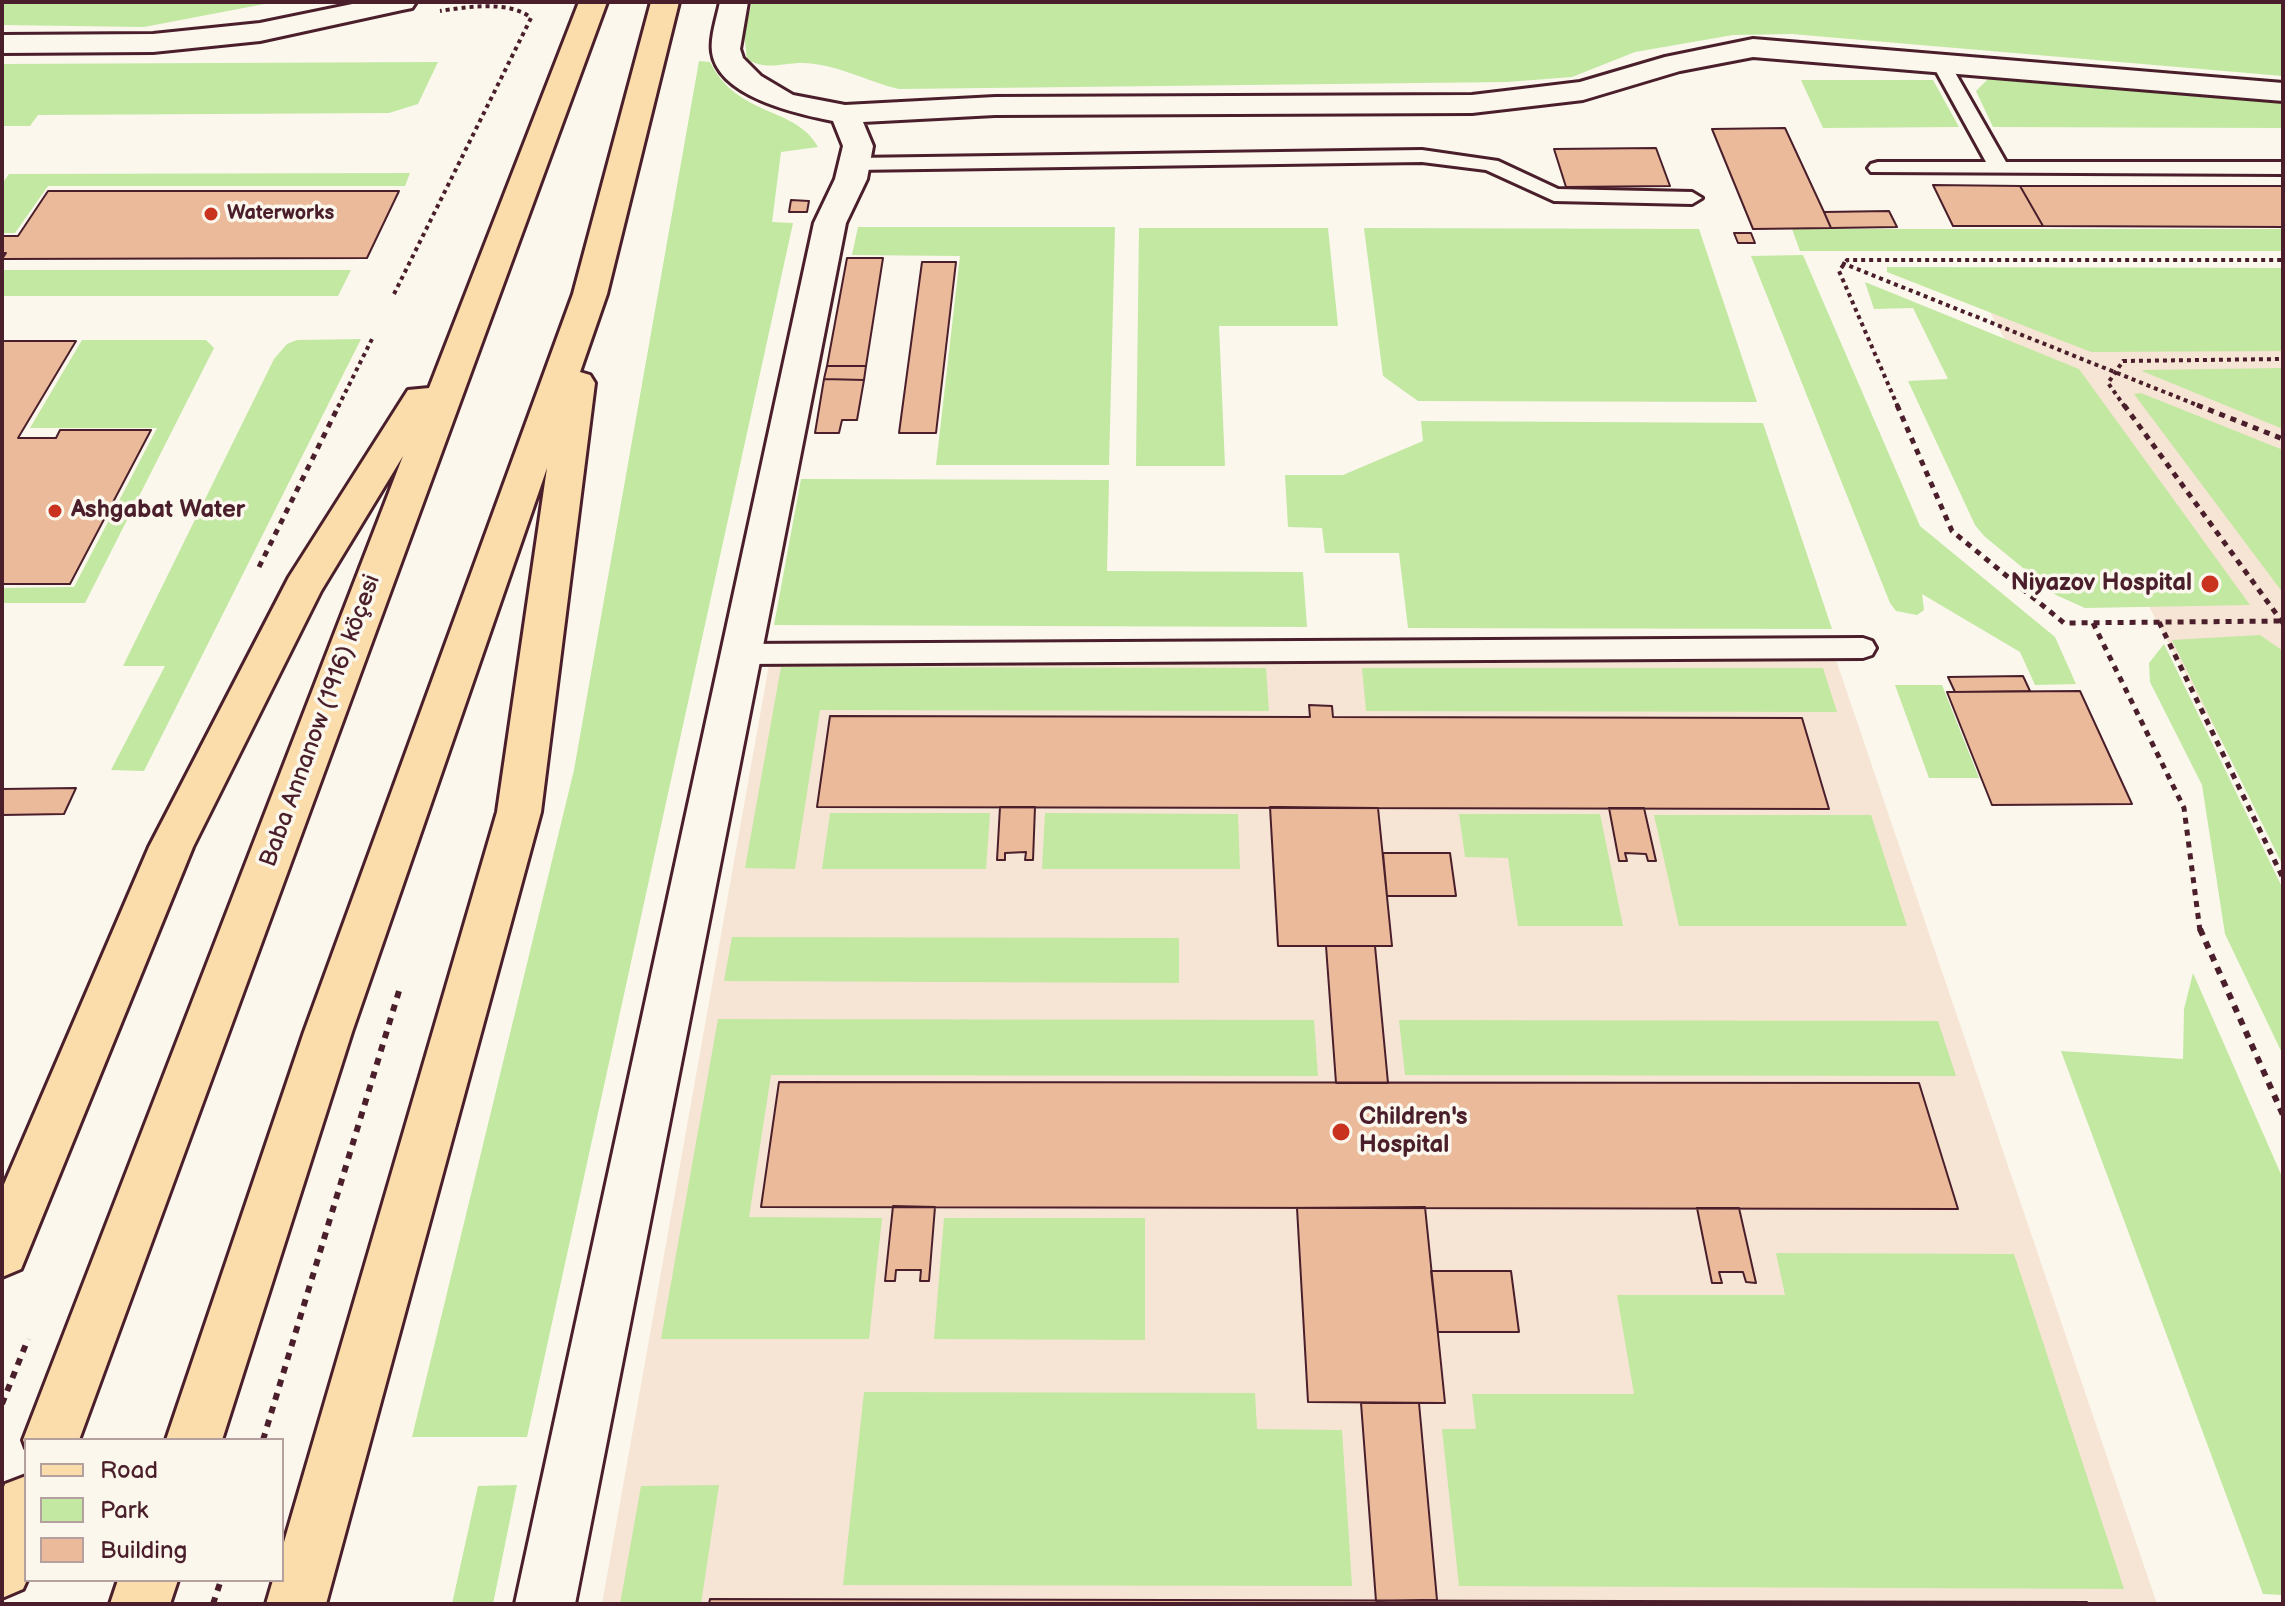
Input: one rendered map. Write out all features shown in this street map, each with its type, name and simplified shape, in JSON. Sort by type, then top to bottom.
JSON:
[{"type":"main road","name":"Baba Annanow (1916) köçesi","points":[[52,1438],[593,2]]},
{"type":"main road","points":[[195,1438],[328,1032],[590,294],[665,2]]},
{"type":"main road","points":[[296,1604],[519,812],[590,294]]},
{"type":"main road","points":[[7,1230],[171,847],[303,587],[472,318]]},
{"type":"main road","points":[[2,1568],[24,1510]]},
{"type":"main road","points":[[140,1604],[147,1582]]},
{"type":"street","points":[[2,44],[153,43],[260,32],[402,2]]},
{"type":"street","points":[[734,2],[726,49],[729,61],[751,82],[784,102],[845,114],[982,106],[1472,104],[1583,91],[1675,63],[1753,48],[2283,92]]},
{"type":"street","points":[[545,1604],[830,223],[851,179],[858,146],[845,114]]},
{"type":"lane","points":[[1940,62],[1999,168]]},
{"type":"lane","points":[[854,164],[948,160],[1422,156],[1491,165],[1554,195],[1692,198]]},
{"type":"lane","points":[[1878,168],[2283,168]]},
{"type":"lane","points":[[741,654],[1863,648]]},
{"type":"path","points":[[394,294],[531,18],[521,7],[487,3],[472,5]]},
{"type":"path","points":[[1842,263],[1858,259],[2283,260]]},
{"type":"path","points":[[1842,263],[2283,439]]},
{"type":"path","points":[[1842,263],[1841,280],[1952,531],[2064,623],[2283,622]]},
{"type":"path","points":[[256,573],[373,337]]},
{"type":"path","points":[[2283,359],[2123,361],[2108,383],[2283,622]]},
{"type":"path","points":[[2159,622],[2283,878]]},
{"type":"path","points":[[2093,623],[2184,808],[2201,937],[2283,1115]]},
{"type":"path","points":[[264,1438],[387,1031]]},
{"type":"path","points":[[213,1604],[220,1582]]},
{"type":"shaded area","name":"Niyazov Hospital","points":[[2283,311],[2283,855],[1990,312]]},
{"type":"shaded area","name":"Children's Hospital","points":[[1835,657],[2157,1604],[602,1604],[770,659]]},
{"type":"green space","points":[[2,2],[275,2],[144,27],[2,25]]},
{"type":"green space","points":[[752,2],[2283,2],[2283,76],[1792,34],[1733,35],[1635,52],[1572,77],[1507,82],[899,89],[827,66],[802,63],[767,66],[747,59],[744,32]]},
{"type":"green space","points":[[699,61],[710,62],[722,80],[751,103],[796,124],[818,147],[781,152],[772,222],[793,223],[527,1437],[412,1437],[574,770]]},
{"type":"green space","points":[[438,62],[418,104],[389,113],[38,115],[30,126],[2,126],[2,64]]},
{"type":"green space","points":[[1989,78],[2283,101],[2283,128],[1993,127],[1976,91]]},
{"type":"green space","points":[[1801,80],[1933,80],[1959,127],[1823,128]]},
{"type":"green space","points":[[410,173],[405,186],[48,186],[15,233],[2,233],[2,184],[9,174]]},
{"type":"green space","points":[[858,227],[1115,227],[1109,465],[936,465],[960,256],[852,255]]},
{"type":"green space","points":[[1139,228],[1328,228],[1338,326],[1219,326],[1225,466],[1136,466]]},
{"type":"green space","points":[[1364,228],[1699,229],[1757,402],[1418,401],[1383,376]]},
{"type":"green space","points":[[1792,229],[2283,229],[2283,251],[1800,251]]},
{"type":"green space","points":[[1803,255],[1920,526],[2055,637],[2076,684],[2035,685],[2020,652],[1922,594],[1924,610],[1917,615],[1896,611],[1890,603],[1751,256]]},
{"type":"green space","points":[[1887,267],[2283,268],[2283,351],[2091,352],[1887,272]]},
{"type":"green space","points":[[2,270],[351,270],[338,296],[2,296]]},
{"type":"green space","points":[[1865,282],[2079,369],[2250,605],[2085,608],[2056,595],[1984,536],[1975,525],[1908,381],[1948,379],[1913,308],[1874,309]]},
{"type":"green space","points":[[361,339],[144,771],[111,770],[165,666],[123,666],[274,359],[287,344],[297,340]]},
{"type":"green space","points":[[82,340],[206,340],[214,348],[85,603],[2,603],[2,588],[74,587],[157,428],[30,428]]},
{"type":"green space","points":[[2283,368],[2283,429],[2142,371],[2144,370]]},
{"type":"green space","points":[[2141,393],[2283,450],[2283,593],[2134,394]]},
{"type":"green space","points":[[1421,421],[1763,423],[1832,629],[1408,628],[1399,553],[1325,553],[1322,528],[1288,527],[1285,475],[1343,475],[1423,441]]},
{"type":"green space","points":[[801,479],[1109,480],[1107,571],[1303,572],[1307,627],[774,625]]},
{"type":"green space","points":[[2260,635],[2283,651],[2283,866],[2172,640]]},
{"type":"green space","points":[[2164,644],[2283,889],[2283,1055],[2225,934],[2202,785],[2150,682],[2149,663]]},
{"type":"green space","points":[[781,667],[1266,668],[1269,711],[820,710],[795,869],[745,868]]},
{"type":"green space","points":[[1362,668],[1823,668],[1837,712],[1366,711]]},
{"type":"green space","points":[[1895,685],[1942,685],[1979,778],[1929,778]]},
{"type":"green space","points":[[830,813],[990,813],[986,869],[822,869]]},
{"type":"green space","points":[[1045,813],[1238,814],[1240,869],[1042,869]]},
{"type":"green space","points":[[1459,814],[1600,814],[1623,926],[1518,926],[1508,858],[1465,857]]},
{"type":"green space","points":[[1654,815],[1871,815],[1907,926],[1679,926]]},
{"type":"green space","points":[[732,937],[1179,938],[1179,983],[724,981]]},
{"type":"green space","points":[[2193,973],[2283,1179],[2283,1595],[2263,1594],[2061,1051],[2183,1059],[2184,1009]]},
{"type":"green space","points":[[718,1019],[1314,1020],[1318,1076],[771,1075],[749,1217],[882,1218],[869,1339],[661,1339]]},
{"type":"green space","points":[[1399,1020],[1938,1021],[1956,1076],[1405,1075]]},
{"type":"green space","points":[[944,1218],[1145,1218],[1145,1340],[934,1339]]},
{"type":"green space","points":[[1776,1253],[2014,1254],[2124,1589],[1459,1586],[1442,1429],[1476,1429],[1472,1394],[1634,1394],[1617,1295],[1785,1295]]},
{"type":"green space","points":[[864,1392],[1255,1393],[1257,1429],[1342,1430],[1352,1586],[843,1585]]},
{"type":"green space","points":[[517,1485],[493,1604],[452,1604],[478,1486]]},
{"type":"green space","points":[[719,1485],[701,1604],[620,1604],[641,1486]]},
{"type":"building","points":[[1785,128],[1831,228],[1753,229],[1712,129]]},
{"type":"building","points":[[1656,148],[1670,186],[1566,187],[1554,149]]},
{"type":"building","points":[[1933,185],[2020,186],[2043,226],[1953,226]]},
{"type":"building","points":[[2020,186],[2283,186],[2283,227],[2043,226]]},
{"type":"building","name":"Waterworks","points":[[48,191],[399,191],[367,258],[2,259],[6,253],[2,253],[2,236],[18,236]]},
{"type":"building","points":[[791,200],[809,201],[807,212],[789,212]]},
{"type":"building","points":[[1889,211],[1897,227],[1831,228],[1824,212]]},
{"type":"building","points":[[1734,233],[1751,233],[1755,243],[1738,243]]},
{"type":"building","points":[[847,258],[883,258],[866,366],[827,366]]},
{"type":"building","points":[[922,262],[956,262],[936,433],[899,433]]},
{"type":"building","name":"Ashgabat Water","points":[[2,341],[76,341],[18,438],[56,438],[60,430],[151,430],[70,584],[2,584]]},
{"type":"building","points":[[827,366],[866,366],[864,380],[824,379]]},
{"type":"building","points":[[824,379],[864,380],[857,420],[842,420],[839,433],[815,433]]},
{"type":"building","points":[[2023,676],[2030,691],[1955,692],[1948,677]]},
{"type":"building","points":[[2080,691],[2132,804],[1992,805],[1947,692]]},
{"type":"building","points":[[1309,705],[1332,706],[1333,717],[1802,718],[1829,809],[817,807],[830,716],[1310,717]]},
{"type":"building","points":[[76,788],[64,814],[2,815],[3,789]]},
{"type":"building","points":[[1000,807],[1035,807],[1033,860],[1025,860],[1026,852],[1005,853],[1005,860],[997,860]]},
{"type":"building","points":[[1270,807],[1378,808],[1392,946],[1278,946]]},
{"type":"building","points":[[1609,808],[1644,808],[1656,861],[1648,861],[1646,854],[1625,853],[1627,861],[1619,861]]},
{"type":"building","points":[[1383,853],[1450,853],[1456,896],[1387,896]]},
{"type":"building","points":[[1326,946],[1375,946],[1388,1083],[1336,1083]]},
{"type":"building","points":[[779,1082],[1919,1083],[1958,1209],[761,1207]]},
{"type":"building","points":[[893,1206],[935,1207],[929,1281],[920,1281],[921,1270],[896,1270],[895,1281],[885,1281]]},
{"type":"building","points":[[1425,1207],[1445,1403],[1308,1402],[1297,1208]]},
{"type":"building","points":[[1697,1208],[1739,1208],[1756,1283],[1746,1282],[1743,1272],[1719,1272],[1722,1283],[1712,1283]]},
{"type":"building","points":[[1431,1271],[1511,1271],[1519,1332],[1438,1332]]},
{"type":"building","points":[[1361,1403],[1419,1403],[1437,1600],[1376,1601]]},
{"type":"building","points":[[710,1599],[2087,1602],[2088,1604],[709,1604]]},
{"type":"place","name":"Waterworks","points":[[211,214]]},
{"type":"place","name":"Ashgabat Water","points":[[55,511]]},
{"type":"place","name":"Niyazov Hospital","points":[[2210,584]]},
{"type":"place","name":"Children's Hospital","points":[[1341,1132]]}]
